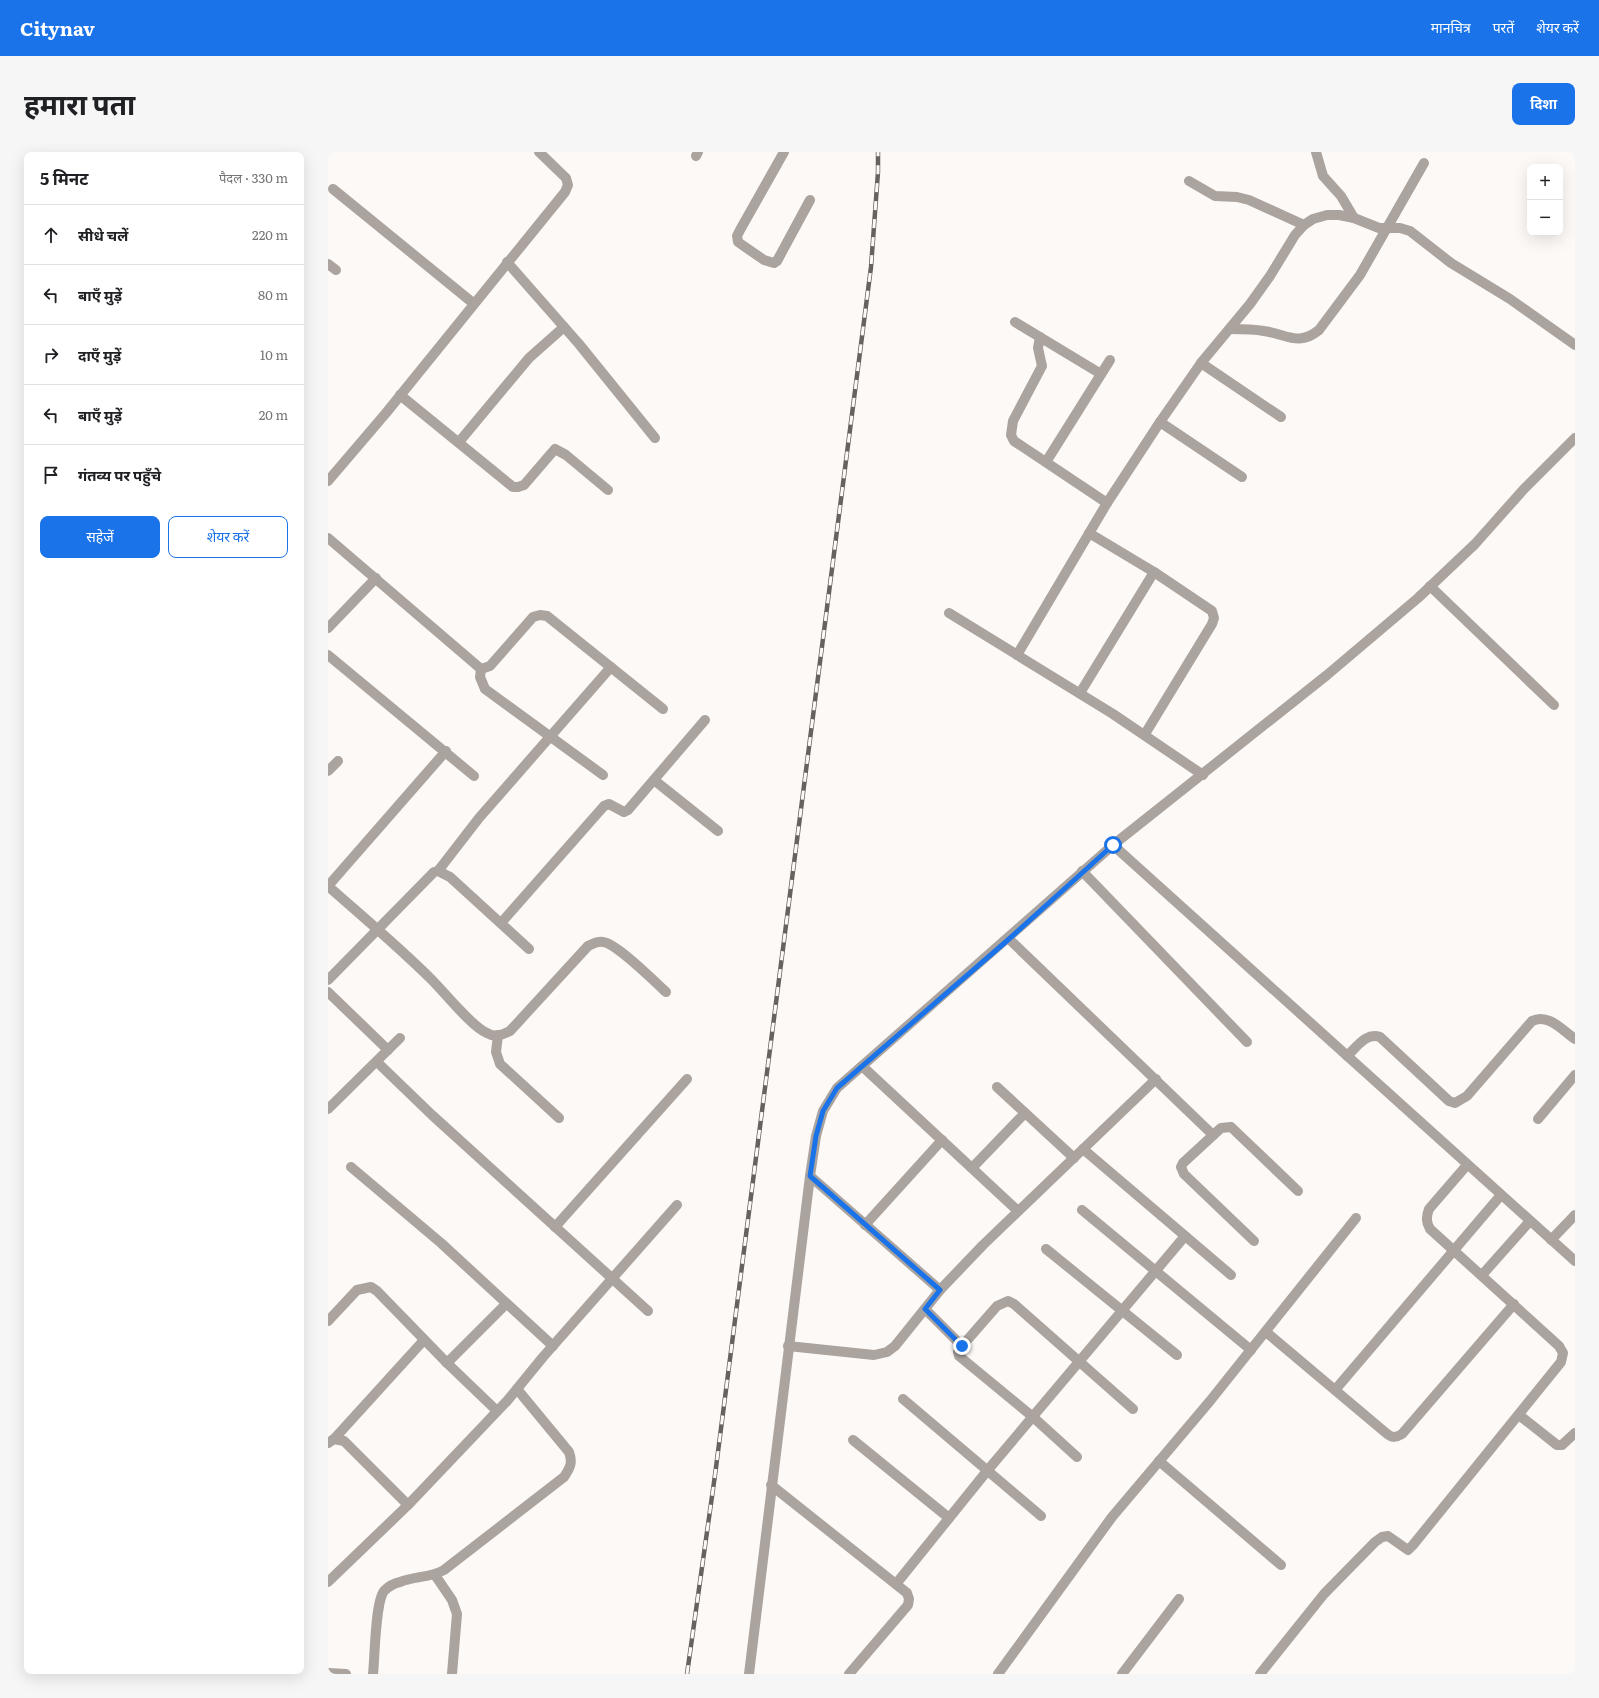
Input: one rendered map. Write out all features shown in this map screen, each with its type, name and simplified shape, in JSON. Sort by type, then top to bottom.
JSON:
[{"type":"street","points":[[328,481],[565,192],[568,185],[566,178],[539,152]]},
{"type":"street","points":[[784,152],[740,230],[737,236],[738,242],[764,260],[774,263],[777,261],[810,200]]},
{"type":"street","points":[[1316,152],[1323,176],[1341,196],[1354,218]]},
{"type":"street","points":[[1230,329],[1264,331],[1293,339],[1303,339],[1312,336],[1319,330],[1360,275],[1424,163]]},
{"type":"street","points":[[1189,181],[1205,192],[1215,196],[1237,197],[1249,200],[1304,225]]},
{"type":"street","points":[[333,189],[473,303]]},
{"type":"street","points":[[1017,655],[1107,503],[1160,422],[1201,363],[1230,329],[1270,276],[1295,235],[1304,225],[1314,219],[1326,215],[1339,215],[1354,218],[1366,224],[1387,229],[1400,228],[1410,231],[1451,263],[1510,299],[1575,345]]},
{"type":"street","points":[[507,262],[564,327],[655,438]]},
{"type":"street","points":[[1015,322],[1101,374]]},
{"type":"street","points":[[459,442],[529,358],[564,327]]},
{"type":"street","points":[[1040,337],[1038,348],[1042,366],[1013,421],[1011,435],[1014,441],[1107,503]]},
{"type":"street","points":[[1046,462],[1110,360]]},
{"type":"street","points":[[1201,363],[1281,417]]},
{"type":"street","points":[[400,395],[513,487],[524,485],[554,449],[566,455],[608,490]]},
{"type":"street","points":[[1160,422],[1242,477]]},
{"type":"street","points":[[749,1674],[788,1346],[816,1136],[823,1111],[837,1088],[1009,939],[1082,871],[1333,670],[1430,586],[1475,544],[1524,490],[1575,438]]},
{"type":"street","points":[[1089,533],[1154,572],[1208,607],[1212,611],[1214,618],[1145,734]]},
{"type":"street","points":[[328,538],[480,669],[485,669],[490,666],[534,617],[540,614],[547,616],[663,709]]},
{"type":"street","points":[[1080,693],[1154,572]]},
{"type":"street","points":[[328,628],[376,578]]},
{"type":"street","points":[[1430,586],[1554,705]]},
{"type":"street","points":[[949,613],[1145,734],[1203,775]]},
{"type":"street","points":[[328,655],[446,751],[474,776]]},
{"type":"street","points":[[328,980],[434,872],[438,871],[480,818],[611,667]]},
{"type":"street","points":[[480,669],[480,677],[485,690],[552,736],[603,775]]},
{"type":"street","points":[[501,923],[604,806],[608,804],[624,812],[654,780],[705,720]]},
{"type":"street","points":[[446,751],[328,886],[432,979],[485,1033],[493,1036],[510,1030],[588,946],[594,943],[604,941],[617,948],[666,992]]},
{"type":"street","points":[[328,771],[338,761]]},
{"type":"street","points":[[654,780],[718,831]]},
{"type":"street","points":[[1113,845],[1575,1261]]},
{"type":"street","points":[[438,871],[450,877],[529,949]]},
{"type":"street","points":[[1082,871],[1247,1042]]},
{"type":"street","points":[[1009,939],[1213,1135]]},
{"type":"street","points":[[328,992],[388,1050]]},
{"type":"street","points":[[1347,1056],[1366,1037],[1374,1035],[1380,1037],[1449,1101],[1455,1103],[1467,1096],[1532,1021],[1538,1018],[1547,1018],[1575,1039]]},
{"type":"street","points":[[498,1035],[496,1052],[500,1064],[559,1118]]},
{"type":"street","points":[[328,1109],[400,1038]]},
{"type":"street","points":[[377,1062],[432,1116],[648,1311]]},
{"type":"street","points":[[862,1066],[1018,1211]]},
{"type":"street","points":[[1538,1119],[1575,1075]]},
{"type":"street","points":[[555,1227],[687,1079]]},
{"type":"street","points":[[788,1346],[874,1355],[887,1352],[896,1346],[940,1290],[1018,1211],[1156,1079]]},
{"type":"street","points":[[997,1087],[1074,1158]]},
{"type":"street","points":[[972,1168],[1025,1113]]},
{"type":"street","points":[[1254,1241],[1182,1170],[1183,1163],[1221,1128],[1231,1127],[1298,1191]]},
{"type":"street","points":[[865,1224],[942,1140]]},
{"type":"street","points":[[1083,1149],[1231,1275]]},
{"type":"street","points":[[1260,1674],[1324,1594],[1375,1542],[1382,1537],[1388,1536],[1408,1550],[1414,1545],[1561,1362],[1563,1353],[1559,1346],[1430,1229],[1426,1216],[1429,1209],[1467,1165]]},
{"type":"street","points":[[351,1167],[441,1243],[553,1346]]},
{"type":"street","points":[[810,1176],[940,1290]]},
{"type":"street","points":[[1335,1390],[1453,1249],[1501,1195]]},
{"type":"street","points":[[328,1582],[408,1505],[497,1411],[677,1205]]},
{"type":"street","points":[[1082,1210],[1251,1350]]},
{"type":"street","points":[[1552,1240],[1575,1215]]},
{"type":"street","points":[[998,1674],[1092,1543],[1266,1332],[1356,1218]]},
{"type":"street","points":[[1482,1275],[1530,1221]]},
{"type":"street","points":[[896,1584],[988,1471],[1185,1236]]},
{"type":"street","points":[[1046,1249],[1177,1355]]},
{"type":"street","points":[[328,1321],[357,1290],[371,1287],[377,1291],[447,1364],[497,1411]]},
{"type":"street","points":[[1077,1457],[1033,1417],[959,1356],[958,1352],[962,1346],[997,1306],[1008,1301],[1014,1304],[1133,1409]]},
{"type":"street","points":[[447,1364],[506,1304]]},
{"type":"street","points":[[1266,1332],[1386,1433],[1391,1437],[1396,1437],[1402,1434],[1514,1304]]},
{"type":"street","points":[[925,1309],[962,1346]]},
{"type":"street","points":[[331,1441],[424,1340]]},
{"type":"street","points":[[373,1674],[379,1606],[384,1591],[403,1581],[435,1575],[564,1477],[570,1468],[572,1461],[570,1452],[517,1388]]},
{"type":"street","points":[[903,1399],[1041,1516]]},
{"type":"street","points":[[1519,1414],[1557,1445],[1562,1445],[1575,1433]]},
{"type":"street","points":[[852,1440],[949,1518]]},
{"type":"street","points":[[331,1441],[344,1441],[408,1505]]},
{"type":"street","points":[[1159,1461],[1281,1565]]},
{"type":"street","points":[[771,1485],[907,1593],[909,1598],[908,1605],[849,1674]]},
{"type":"street","points":[[435,1575],[456,1607],[457,1622],[452,1674]]},
{"type":"street","points":[[1122,1674],[1179,1599]]},
{"type":"street","points":[[328,1673],[346,1674]]},
{"type":"railway","points":[[687,1674],[715,1475],[871,267],[878,172],[878,152]]},
{"type":"route","points":[[962,1346],[925,1309],[940,1290],[810,1176],[816,1136],[823,1111],[837,1088],[1009,939],[1082,871],[1113,845]]}]
